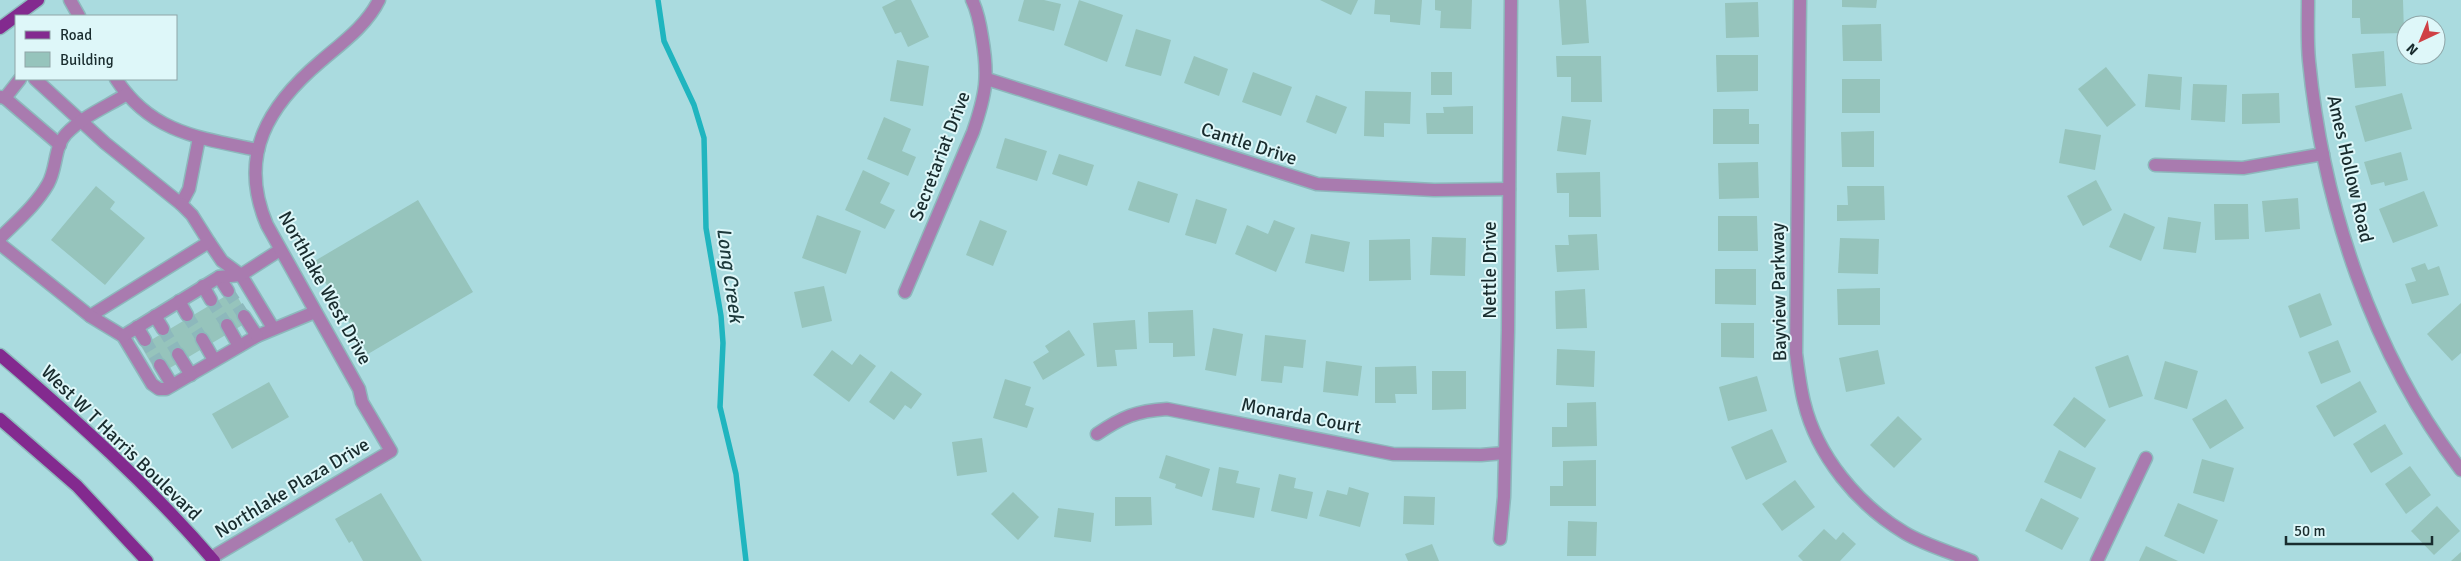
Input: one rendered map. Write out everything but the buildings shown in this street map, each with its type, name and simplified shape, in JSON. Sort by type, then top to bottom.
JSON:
[{"type":"main road","points":[[18,15],[38,0]]},
{"type":"main road","points":[[0,28],[15,17]]},
{"type":"main road","name":"West W T Harris Boulevard","points":[[0,355],[108,451],[166,508],[212,560]]},
{"type":"main road","points":[[0,419],[77,486],[147,561]]},
{"type":"street","points":[[70,0],[78,15]]},
{"type":"street","name":"Northlake West Drive","points":[[379,0],[347,39],[288,91],[271,116],[258,150],[257,179],[262,214],[280,250],[359,389],[362,402],[391,451]]},
{"type":"street","name":"Secretariat Drive","points":[[905,292],[973,132],[982,105],[987,79],[987,64],[978,12],[972,0]]},
{"type":"street","name":"Nettle Drive","points":[[1500,539],[1504,453],[1511,0]]},
{"type":"street","name":"Bayview Parkway","points":[[1800,0],[1796,353],[1804,404],[1833,465],[1846,484],[1861,499],[1906,534],[1972,561]]},
{"type":"street","name":"Ames Hollow Road","points":[[2308,0],[2309,59],[2323,154],[2346,242],[2376,322],[2412,394],[2461,470]]},
{"type":"street","name":"Cantle Drive","points":[[987,79],[1317,184],[1434,190],[1509,190]]},
{"type":"street","points":[[19,80],[3,97],[60,145]]},
{"type":"street","points":[[36,80],[105,143],[192,215],[222,261],[241,275],[273,328]]},
{"type":"street","points":[[117,80],[127,94],[150,116],[165,126],[200,138],[258,150]]},
{"type":"street","points":[[0,238],[39,198],[49,182],[60,145],[66,134],[81,120],[127,94]]},
{"type":"street","points":[[180,204],[189,190],[200,138]]},
{"type":"street","points":[[2155,165],[2243,168],[2323,154]]},
{"type":"street","points":[[90,316],[209,242]]},
{"type":"street","points":[[0,244],[90,316],[123,336],[152,384],[159,389],[166,389],[273,328],[315,312]]},
{"type":"street","points":[[123,336],[219,277],[241,275],[280,250]]},
{"type":"street","points":[[219,277],[228,292]]},
{"type":"street","points":[[203,286],[211,300]]},
{"type":"street","points":[[179,301],[187,315]]},
{"type":"street","points":[[155,316],[163,329]]},
{"type":"street","points":[[244,316],[257,336]]},
{"type":"street","points":[[227,325],[239,346]]},
{"type":"street","points":[[137,327],[145,340]]},
{"type":"street","points":[[202,339],[214,360]]},
{"type":"street","points":[[178,354],[191,375]]},
{"type":"street","points":[[160,365],[172,385]]},
{"type":"street","name":"Monarda Court","points":[[1096,434],[1134,412],[1167,409],[1393,454],[1481,455],[1504,453]]},
{"type":"street","name":"Northlake Plaza Drive","points":[[212,560],[391,451]]},
{"type":"street","points":[[2097,561],[2146,458]]},
{"type":"waterway","name":"Long Creek","points":[[658,0],[664,41],[694,105],[704,138],[706,228],[721,316],[723,343],[720,407],[736,474],[746,561]]},
{"type":"tunnel","points":[[228,291],[244,316]]},
{"type":"tunnel","points":[[211,300],[227,325]]},
{"type":"tunnel","points":[[187,315],[202,339]]},
{"type":"tunnel","points":[[163,329],[178,354]]},
{"type":"tunnel","points":[[145,340],[160,365]]}]
